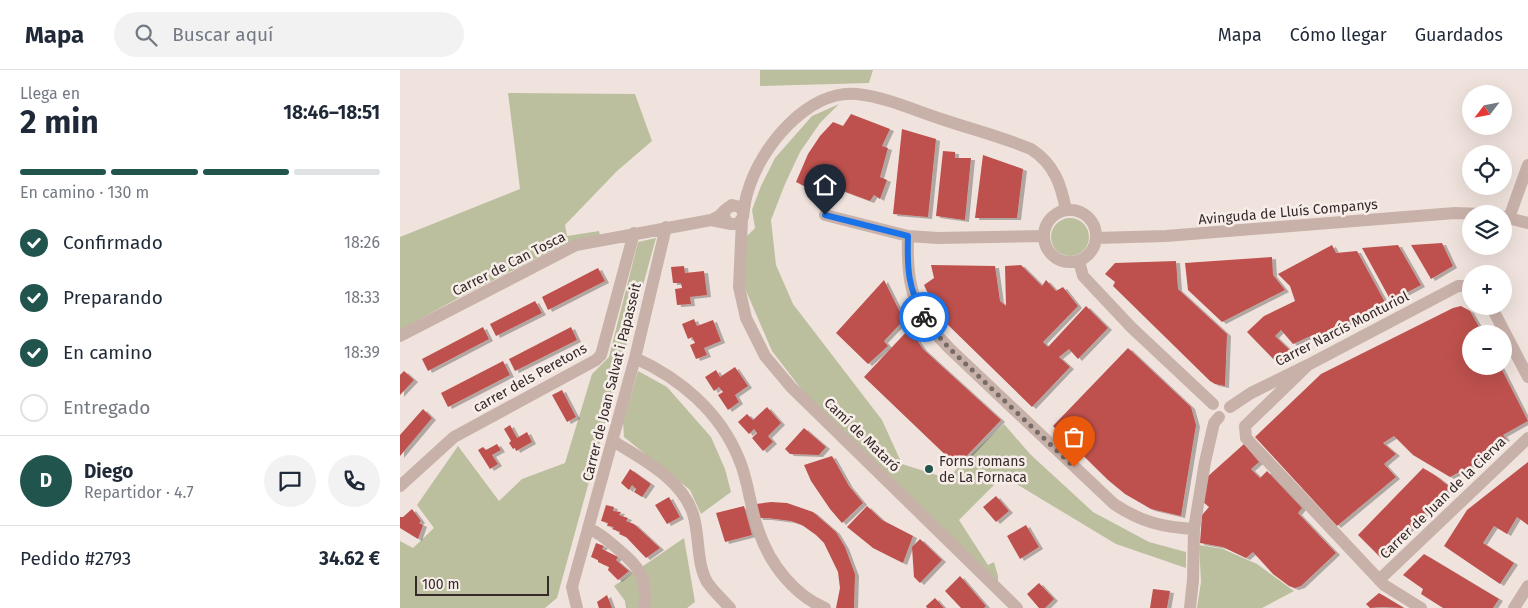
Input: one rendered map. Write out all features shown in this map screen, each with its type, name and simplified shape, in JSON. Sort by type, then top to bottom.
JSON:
[{"type":"street","points":[[736,221],[755,172],[767,150],[785,127],[811,106],[832,97],[856,94],[886,101],[1031,149],[1045,159],[1056,174],[1066,210]]},
{"type":"street","points":[[1511,205],[1528,165]]},
{"type":"street","points":[[711,220],[719,216],[747,192]]},
{"type":"street","points":[[728,208],[740,207],[743,212],[736,221]]},
{"type":"street","points":[[728,208],[724,217],[736,221]]},
{"type":"street","points":[[1066,210],[1075,210],[1088,217],[1094,224],[1096,238],[1094,246],[1087,256],[1080,261],[1070,263],[1054,258],[1048,251],[1044,236],[1045,227],[1050,219],[1057,213],[1066,210]]},
{"type":"street","name":"Avinguda de Lluís Companys","points":[[1096,238],[1166,236],[1462,213]]},
{"type":"street","points":[[825,215],[908,236],[938,238],[1044,236]]},
{"type":"street","points":[[1512,219],[1528,223]]},
{"type":"street","points":[[666,227],[711,220],[736,221]]},
{"type":"street","name":"Camí de Mataró","points":[[736,221],[740,254],[739,287],[746,318],[765,356],[791,387],[1017,608]]},
{"type":"street","name":"Carrer de Can Tosca","points":[[400,336],[576,246],[666,227]]},
{"type":"street","name":"Carrer de Joan Salvat i Papasseit","points":[[577,608],[572,587],[635,358],[666,227]]},
{"type":"street","name":"carrer dels Peretons","points":[[400,486],[454,437],[596,360],[601,355],[634,234]]},
{"type":"street","points":[[908,236],[908,276],[914,299],[928,324],[949,348],[1114,504],[1130,515],[1150,523],[1174,528],[1194,529]]},
{"type":"street","points":[[1080,261],[1083,276],[1131,326],[1213,404],[1214,413],[1219,417]]},
{"type":"street","name":"Carrer Narcís Monturiol","points":[[1230,407],[1251,393],[1308,366],[1458,286],[1462,286]]},
{"type":"street","points":[[1496,315],[1528,377]]},
{"type":"street","points":[[635,358],[656,367],[681,385],[710,410],[720,423],[740,460],[758,532],[776,567],[796,589],[825,608]]},
{"type":"street","points":[[1308,366],[1245,426],[1246,438],[1384,585],[1421,608]]},
{"type":"street","points":[[1190,608],[1193,580],[1194,529],[1205,462],[1214,423],[1219,417],[1227,414],[1230,407],[1226,401],[1221,399],[1213,404]]},
{"type":"street","name":"Carrer de Juan de la Cierva","points":[[1379,580],[1528,438]]},
{"type":"street","points":[[613,441],[656,468],[685,498],[694,514],[701,561],[707,582],[730,608]]},
{"type":"street","points":[[588,529],[597,532],[607,540],[631,560],[638,569],[645,585],[644,608]]},
{"type":"street","points":[[1514,608],[1528,586]]},
{"type":"green space","points":[[760,70],[873,70],[869,83],[760,86]]},
{"type":"green space","points":[[508,93],[635,94],[652,141],[617,171],[565,225],[567,236],[599,231],[600,235],[565,244],[400,330],[400,237],[520,189]]},
{"type":"green space","points":[[839,104],[820,123],[800,152],[785,184],[771,220],[776,265],[793,304],[882,420],[902,464],[949,479],[958,467],[1004,424],[1030,454],[1093,512],[1149,542],[1186,552],[1186,568],[1116,544],[1003,476],[959,520],[988,565],[994,562],[998,582],[812,403],[772,351],[744,286],[743,240],[755,228],[752,210],[775,158],[812,116]]},
{"type":"green space","points":[[1070,218],[1083,224],[1089,237],[1083,250],[1070,256],[1057,250],[1051,237],[1057,224]]},
{"type":"green space","points":[[656,238],[557,598],[545,608],[400,608],[400,541],[413,548],[434,528],[417,505],[458,446],[499,501],[522,479],[565,463],[592,374],[609,357],[638,242]]},
{"type":"green space","points":[[638,371],[667,387],[711,437],[725,469],[731,492],[701,514],[690,490],[624,437],[623,422]]},
{"type":"green space","points":[[684,538],[695,602],[687,608],[626,608],[625,601],[614,586]]},
{"type":"green space","points":[[1199,545],[1223,549],[1257,564],[1294,591],[1262,608],[1197,608],[1201,582]]},
{"type":"building","points":[[851,114],[890,129],[882,146],[888,148],[880,177],[887,180],[880,199],[874,195],[870,201],[811,179],[808,188],[796,182],[808,154],[820,136],[833,122],[843,126]]},
{"type":"building","points":[[902,129],[936,139],[928,217],[893,214]]},
{"type":"building","points":[[943,151],[955,152],[955,158],[971,158],[965,220],[936,216]]},
{"type":"building","points":[[983,155],[1023,169],[1017,218],[975,218]]},
{"type":"building","points":[[1442,243],[1453,266],[1431,279],[1411,245]]},
{"type":"building","points":[[1332,245],[1336,253],[1357,251],[1386,304],[1317,337],[1315,334],[1293,344],[1281,330],[1275,336],[1294,354],[1279,365],[1247,332],[1264,316],[1295,301],[1290,286],[1278,274]]},
{"type":"building","points":[[1398,245],[1421,285],[1391,301],[1362,248]]},
{"type":"building","points":[[1272,257],[1273,275],[1285,290],[1222,322],[1188,290],[1185,263]]},
{"type":"building","points":[[1176,261],[1178,289],[1227,334],[1225,386],[1210,381],[1113,286],[1115,282],[1105,274],[1115,263]]},
{"type":"building","points":[[931,265],[995,266],[1000,301],[1006,306],[1005,266],[1021,265],[1042,286],[1046,280],[1056,291],[1063,287],[1078,306],[1043,342],[1048,347],[1086,306],[1108,328],[1078,359],[1069,349],[1059,357],[1070,367],[1032,407],[944,321],[924,285],[934,278]]},
{"type":"building","points":[[684,266],[685,273],[704,271],[707,295],[690,297],[691,304],[677,305],[675,289],[682,288],[681,283],[673,283],[671,267]]},
{"type":"building","points":[[598,268],[605,281],[548,310],[542,297]]},
{"type":"building","points":[[884,280],[904,320],[884,341],[888,346],[868,364],[836,333]]},
{"type":"building","points":[[535,301],[542,313],[496,336],[490,324]]},
{"type":"building","points":[[1462,307],[1462,315],[1472,315],[1478,325],[1462,325],[1462,375],[1505,375],[1528,421],[1503,435],[1506,439],[1487,448],[1488,457],[1450,477],[1413,455],[1394,436],[1383,443],[1396,454],[1384,464],[1396,477],[1337,526],[1255,437],[1321,374],[1453,308]]},
{"type":"building","points":[[694,319],[697,326],[713,320],[721,341],[704,348],[707,355],[696,359],[690,345],[695,343],[692,337],[688,339],[682,324]]},
{"type":"building","points":[[483,327],[489,339],[428,371],[422,359]]},
{"type":"building","points":[[571,327],[577,340],[515,371],[509,359]]},
{"type":"building","points":[[909,329],[923,349],[1001,420],[957,466],[864,377]]},
{"type":"building","points":[[1128,348],[1191,407],[1196,425],[1181,516],[1151,509],[1125,494],[1053,426]]},
{"type":"building","points":[[503,361],[510,375],[448,407],[441,393]]},
{"type":"building","points":[[735,367],[748,386],[735,395],[739,402],[728,410],[718,395],[723,392],[719,387],[714,391],[705,377],[716,370],[720,377]]},
{"type":"building","points":[[404,371],[414,380],[400,395],[400,375]]},
{"type":"building","points":[[562,390],[576,417],[567,422],[552,395]]},
{"type":"building","points":[[767,407],[781,423],[768,436],[773,442],[763,451],[752,438],[757,433],[754,429],[749,434],[738,422],[747,414],[753,420]]},
{"type":"building","points":[[423,409],[432,418],[400,456],[400,435]]},
{"type":"building","points":[[510,425],[517,438],[527,432],[532,442],[516,451],[515,448],[513,449],[504,429]]},
{"type":"building","points":[[804,428],[826,447],[819,455],[790,454],[785,449]]},
{"type":"building","points":[[497,444],[501,450],[492,455],[498,464],[490,469],[478,450],[483,447],[486,450]]},
{"type":"building","points":[[1244,444],[1259,462],[1251,469],[1260,478],[1267,471],[1302,508],[1298,513],[1336,553],[1301,586],[1295,588],[1289,586],[1273,574],[1253,552],[1246,558],[1223,547],[1200,543],[1202,515],[1209,507],[1202,501],[1206,478]]},
{"type":"building","points":[[832,456],[849,486],[863,503],[842,523],[811,481],[804,465]]},
{"type":"building","points":[[1528,462],[1528,525],[1517,517],[1507,534],[1494,526],[1483,543],[1514,563],[1500,584],[1444,546],[1467,510]]},
{"type":"building","points":[[1423,468],[1450,487],[1381,558],[1358,535]]},
{"type":"building","points":[[630,469],[651,484],[642,497],[634,492],[636,489],[632,485],[629,490],[621,483]]},
{"type":"building","points":[[996,496],[1009,511],[996,522],[983,507]]},
{"type":"building","points":[[669,497],[680,517],[667,524],[655,505]]},
{"type":"building","points":[[771,502],[787,503],[813,512],[836,532],[845,547],[855,574],[854,608],[836,608],[840,588],[838,572],[824,543],[816,535],[802,525],[791,521],[759,518],[756,504]]},
{"type":"building","points":[[606,505],[614,507],[613,511],[621,512],[619,515],[628,518],[626,521],[634,524],[660,548],[646,558],[626,537],[612,529],[614,527],[607,526],[608,523],[601,521]]},
{"type":"building","points":[[744,506],[752,535],[725,542],[716,513]]},
{"type":"building","points":[[867,506],[882,520],[913,536],[903,563],[873,548],[847,527]]},
{"type":"building","points":[[412,509],[421,521],[419,523],[423,525],[418,539],[400,528],[400,517],[403,517]]},
{"type":"building","points":[[1026,525],[1039,547],[1020,559],[1007,536]]},
{"type":"building","points":[[920,539],[942,560],[920,583],[914,577],[912,547]]},
{"type":"building","points":[[596,543],[604,546],[602,549],[618,557],[616,560],[629,571],[618,580],[608,570],[609,567],[591,557]]},
{"type":"building","points":[[1424,554],[1499,599],[1493,608],[1443,608],[1421,594],[1423,589],[1403,575]]},
{"type":"building","points":[[960,576],[986,606],[984,608],[961,608],[945,591]]},
{"type":"building","points":[[1039,583],[1054,599],[1045,608],[1039,608],[1027,594]]},
{"type":"building","points":[[1153,589],[1170,591],[1167,608],[1150,608]]},
{"type":"building","points":[[1379,593],[1404,608],[1370,608],[1366,604]]},
{"type":"building","points":[[607,595],[612,608],[599,608],[597,602]]},
{"type":"building","points":[[935,598],[944,608],[927,608],[926,606]]},
{"type":"way so far","points":[[924,317],[949,348],[1074,467]]},
{"type":"place","name":"Forns romans de La Fornaca","points":[[929,469]]},
{"type":"route","points":[[825,215],[908,236],[908,276],[914,299],[924,317]]}]
